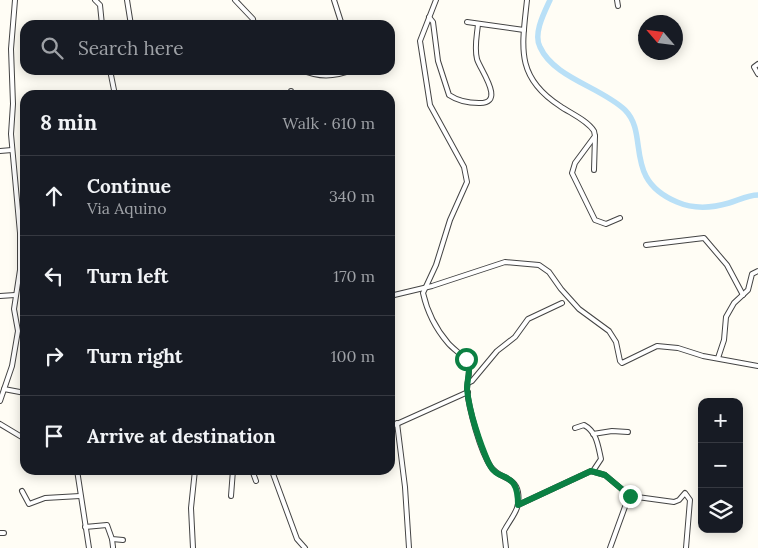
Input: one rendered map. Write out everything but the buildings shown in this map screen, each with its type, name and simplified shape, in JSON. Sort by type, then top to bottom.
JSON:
[{"type":"street","points":[[0,401],[17,345],[15,295],[20,270],[20,233],[12,150],[11,48],[15,0]]},
{"type":"street","points":[[95,0],[100,5],[102,20]]},
{"type":"street","points":[[127,0],[130,20]]},
{"type":"street","points":[[235,0],[254,20]]},
{"type":"street","points":[[334,0],[340,20]]},
{"type":"street","points":[[436,0],[422,34],[420,47],[427,96],[464,167],[467,177],[466,187],[450,220],[436,265],[423,292],[438,329],[449,344],[468,363],[468,392],[478,435],[490,466],[514,482],[518,490],[518,505],[514,516],[504,531],[506,548]]},
{"type":"street","points":[[527,0],[523,60],[528,76],[547,97],[592,127],[595,136],[594,170]]},
{"type":"street","points":[[617,0],[618,6]]},
{"type":"street","points":[[429,17],[433,22],[440,72],[449,95],[464,102],[482,104],[487,102],[491,96],[491,89],[489,81],[476,58],[475,45],[478,24]]},
{"type":"street","points":[[467,22],[524,30]]},
{"type":"street","points":[[758,64],[754,67],[758,74]]},
{"type":"street","points":[[111,75],[115,90]]},
{"type":"street","points":[[321,75],[340,75]]},
{"type":"street","points":[[595,136],[575,163],[572,174],[595,220],[606,224],[620,218]]},
{"type":"street","points":[[0,151],[12,150]]},
{"type":"street","points":[[646,245],[704,238],[727,265],[743,295]]},
{"type":"street","points":[[395,295],[505,262],[539,264],[549,272],[560,289],[579,309],[609,331],[616,342],[622,363],[657,346],[678,348],[758,366]]},
{"type":"street","points":[[718,358],[724,340],[726,317],[734,303],[748,290],[752,274],[758,271]]},
{"type":"street","points":[[0,296],[15,295]]},
{"type":"street","points":[[468,383],[472,381],[497,351],[515,337],[528,319],[562,304]]},
{"type":"street","points":[[4,389],[20,392]]},
{"type":"street","points":[[409,548],[405,487],[397,424],[468,392]]},
{"type":"street","points":[[0,424],[20,436]]},
{"type":"street","points":[[518,505],[593,471],[601,459],[593,434],[584,425],[574,428]]},
{"type":"street","points":[[593,434],[612,431],[628,432]]},
{"type":"street","points":[[593,471],[605,475],[630,496],[664,501],[679,500],[685,493],[689,497],[686,548]]},
{"type":"street","points":[[77,475],[89,548]]},
{"type":"street","points":[[193,548],[191,508],[194,475]]},
{"type":"street","points":[[231,496],[233,475]]},
{"type":"street","points":[[254,475],[256,481]]},
{"type":"street","points":[[275,475],[298,540],[305,548]]},
{"type":"street","points":[[22,491],[29,504],[45,498],[80,496]]},
{"type":"street","points":[[610,548],[626,504],[627,493]]},
{"type":"street","points":[[85,527],[107,525],[113,546]]},
{"type":"street","points":[[112,539],[123,540]]},
{"type":"waterway","points":[[550,0],[542,17],[539,30],[538,42],[540,47],[556,67],[604,95],[625,110],[632,120],[636,132],[643,169],[649,181],[660,192],[677,202],[689,206],[703,207],[723,205],[758,195]]},
{"type":"route","points":[[466,359],[469,366],[468,395],[478,435],[490,466],[514,482],[518,490],[518,505],[591,471],[605,475],[630,496]]}]
